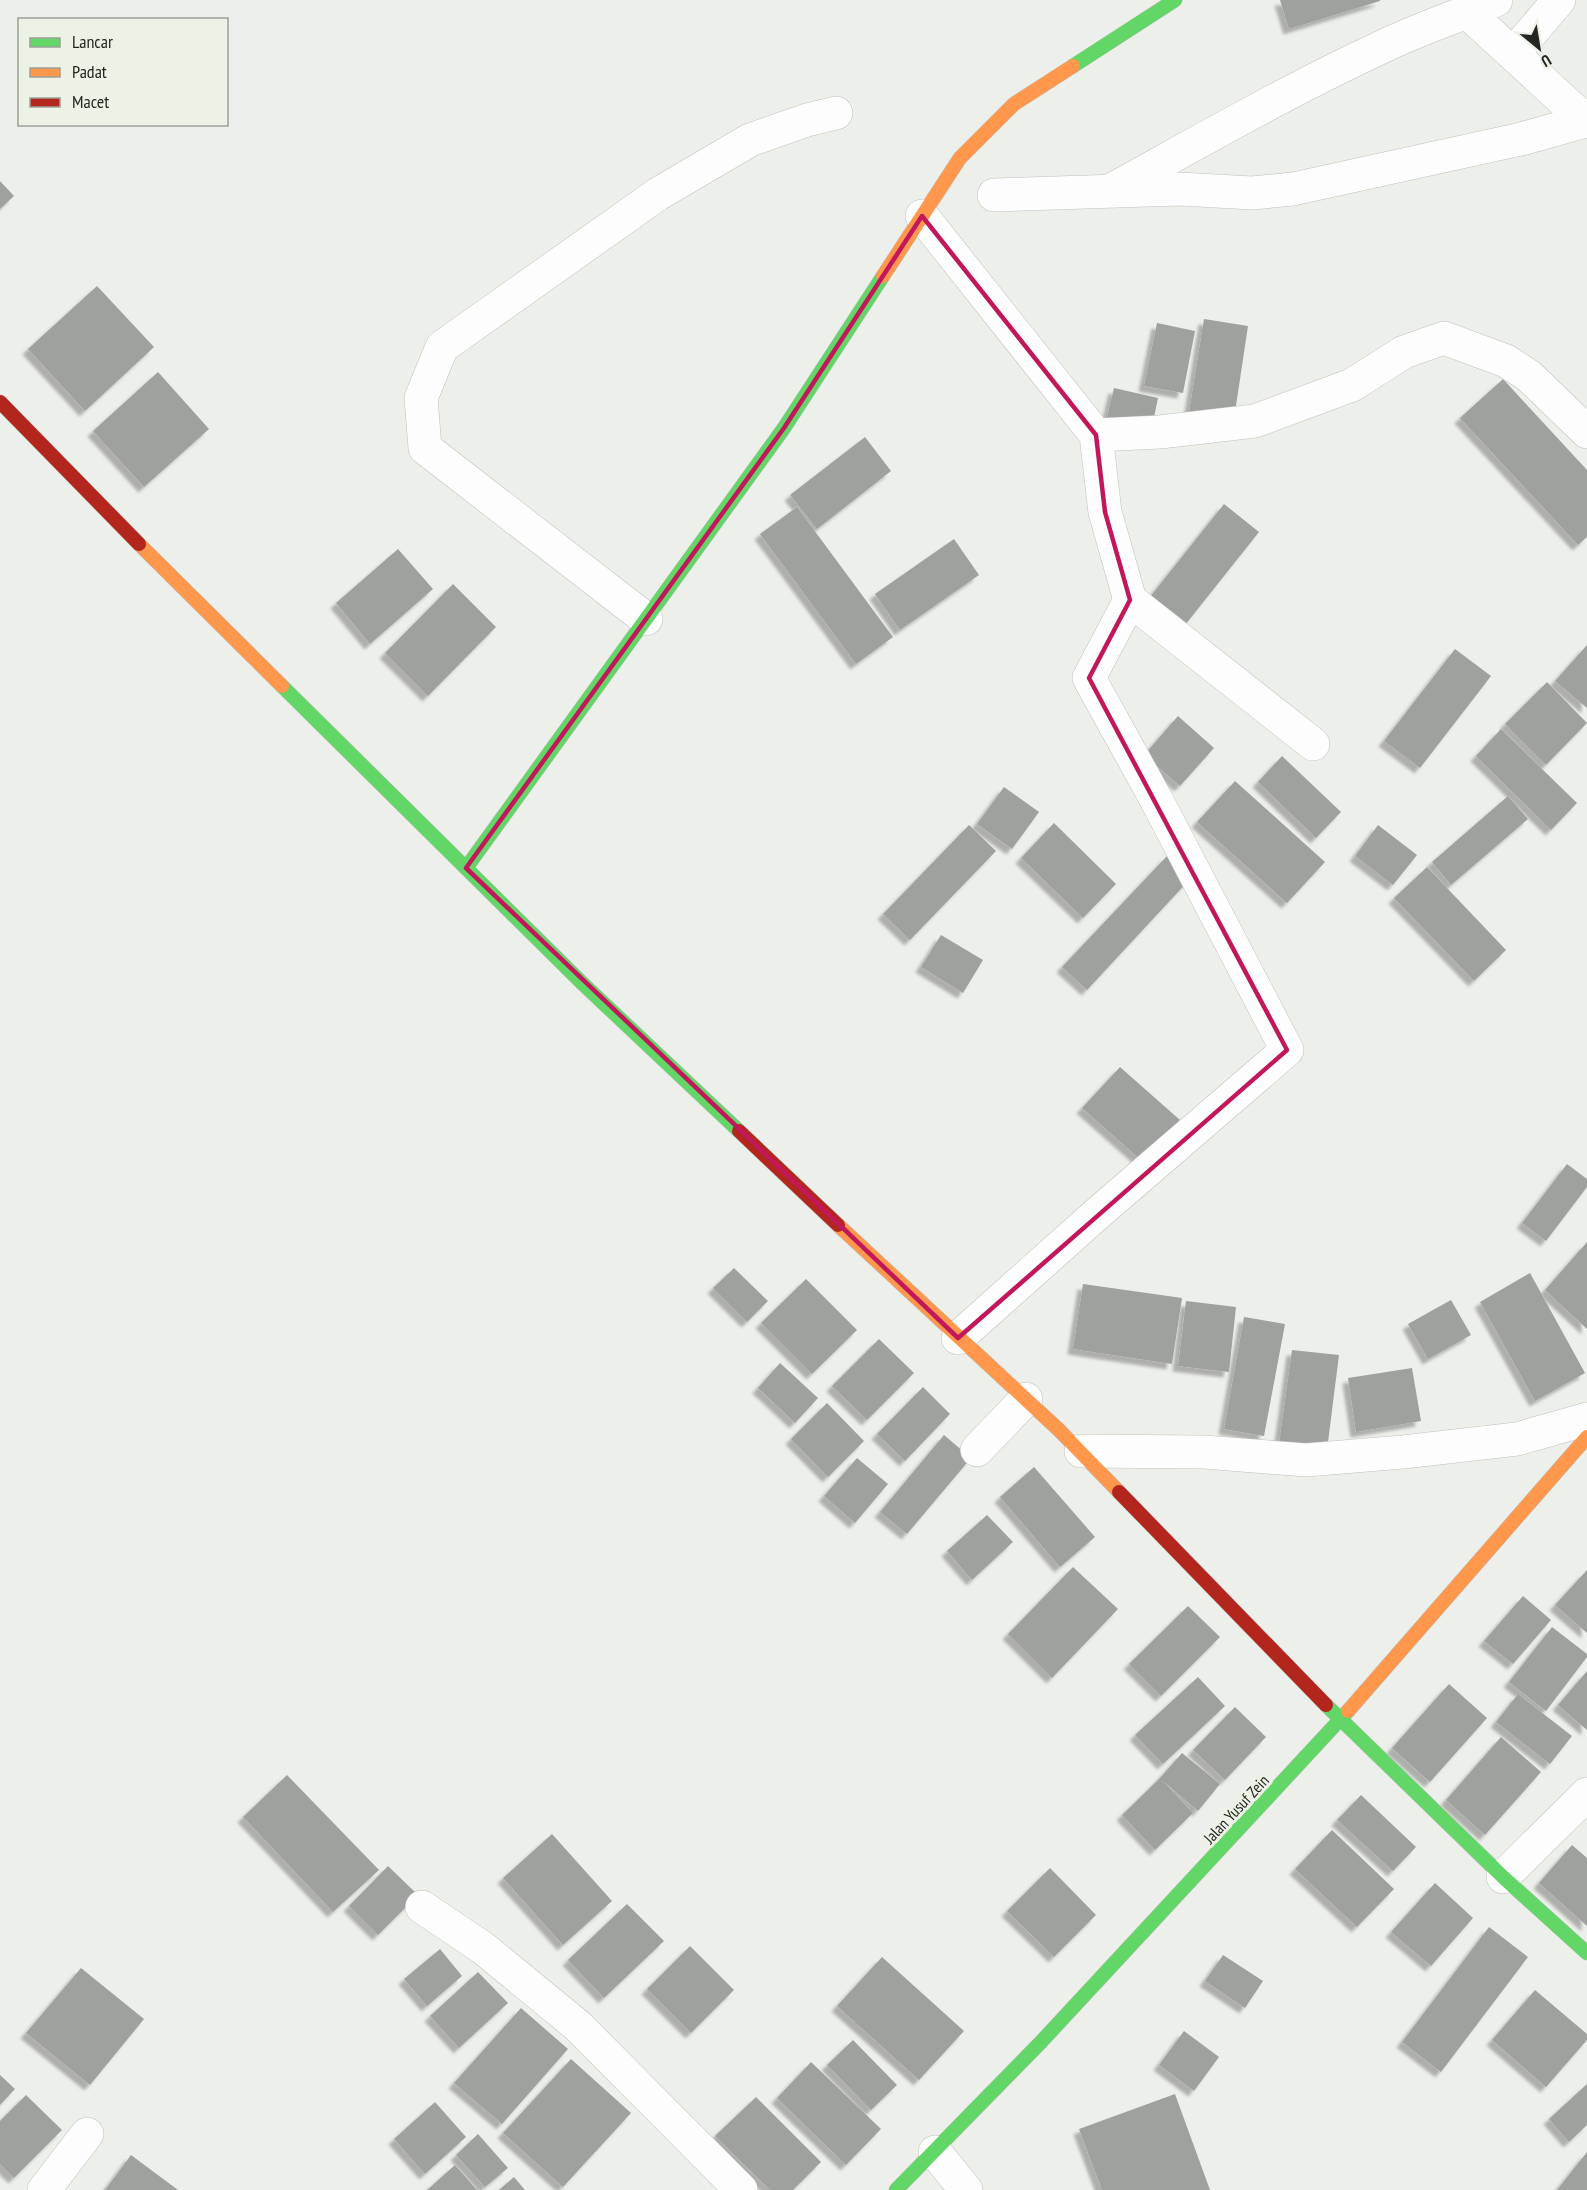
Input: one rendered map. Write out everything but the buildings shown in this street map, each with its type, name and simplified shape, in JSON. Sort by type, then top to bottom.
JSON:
[{"type":"street","points":[[466,868],[784,428],[960,158],[1014,104],[1175,0]]},
{"type":"street","points":[[1513,54],[1559,0]]},
{"type":"street","points":[[1111,190],[1219,130],[1347,64],[1437,22],[1482,6],[1513,54],[1587,122]]},
{"type":"street","points":[[646,619],[425,448],[421,398],[442,347],[658,194],[750,140],[836,112]]},
{"type":"street","points":[[994,195],[1180,189],[1252,193],[1293,189],[1521,139],[1587,122]]},
{"type":"street","points":[[922,216],[1096,435],[1105,512],[1130,600],[1313,744]]},
{"type":"street","points":[[1096,435],[1160,432],[1255,422],[1352,385],[1404,352],[1444,338],[1506,361],[1521,371],[1587,432]]},
{"type":"street","points":[[0,402],[582,983],[1081,1451],[1232,1605],[1340,1720],[1503,1877],[1587,1953]]},
{"type":"street","points":[[958,1338],[1098,1213],[1287,1050],[1157,801],[1089,678],[1130,600]]},
{"type":"street","points":[[976,1450],[1026,1399]]},
{"type":"street","points":[[1081,1451],[1204,1452],[1306,1460],[1516,1439],[1587,1419]]},
{"type":"street","name":"Jalan Yusuf Zein","points":[[896,2190],[1041,2042],[1340,1720],[1587,1437]]},
{"type":"street","points":[[1503,1877],[1587,1794]]},
{"type":"street","points":[[422,1907],[483,1948],[578,2026],[741,2190]]},
{"type":"street","points":[[44,2190],[87,2134]]},
{"type":"street","points":[[935,2152],[966,2190]]},
{"type":"highlighted area","points":[[922,216],[1096,435],[1105,512],[1130,600],[1089,678],[1287,1050],[958,1338],[466,868],[784,428]]},
{"type":"traffic: fast","points":[[1073,66],[1175,0]]},
{"type":"traffic: fast","points":[[466,868],[784,428],[883,276]]},
{"type":"traffic: fast","points":[[282,686],[582,983],[739,1131]]},
{"type":"traffic: fast","points":[[1326,1705],[1503,1877],[1587,1953]]},
{"type":"traffic: fast","points":[[896,2190],[1041,2042],[1348,1711]]},
{"type":"traffic: slow","points":[[883,276],[960,158],[1014,104],[1073,66]]},
{"type":"traffic: slow","points":[[139,544],[282,686]]},
{"type":"traffic: slow","points":[[838,1225],[1059,1430],[1119,1492]]},
{"type":"traffic: slow","points":[[1348,1711],[1587,1437]]},
{"type":"traffic: jam","points":[[0,402],[139,544]]},
{"type":"traffic: jam","points":[[739,1131],[838,1225]]},
{"type":"traffic: jam","points":[[1119,1492],[1326,1705]]}]
